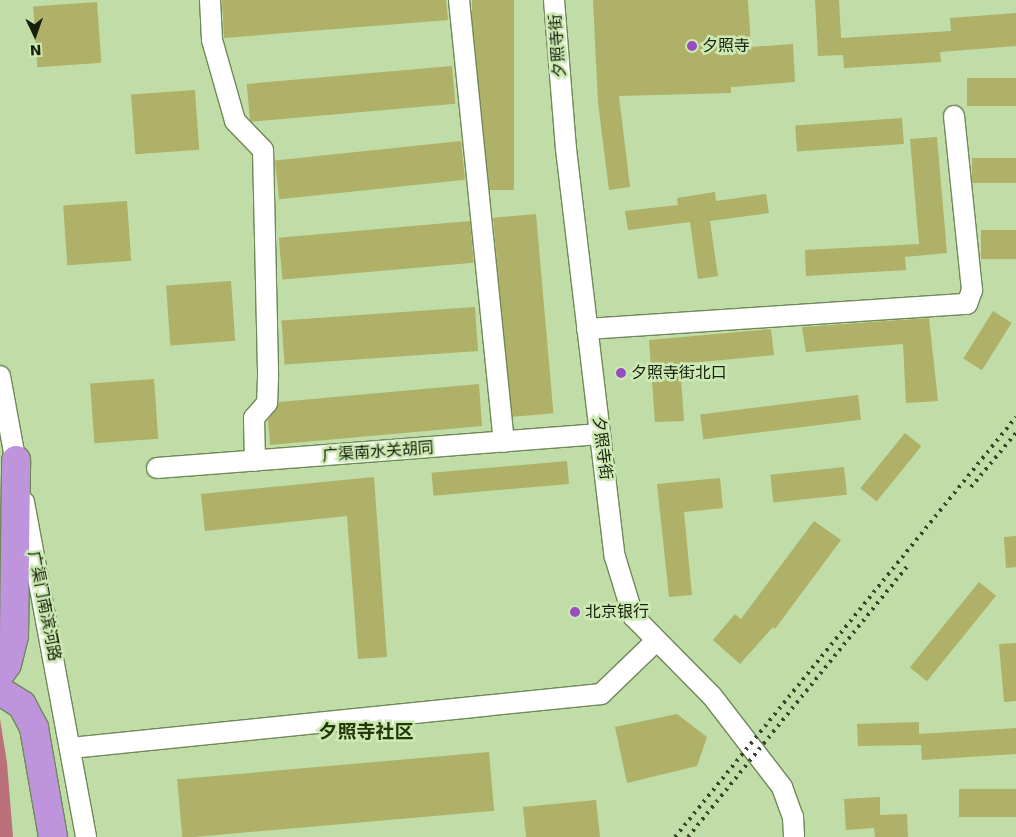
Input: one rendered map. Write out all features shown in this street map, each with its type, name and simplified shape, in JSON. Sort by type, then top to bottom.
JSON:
[{"type":"highway","points":[[0,674],[7,664],[14,636],[16,460]]},
{"type":"highway","points":[[0,691],[22,705],[34,728],[53,837]]},
{"type":"street","points":[[210,0],[212,40],[235,121],[262,150],[268,377],[267,403],[254,418],[254,461]]},
{"type":"street","points":[[459,0],[504,442]]},
{"type":"street","name":"夕照寺街","points":[[554,0],[566,148],[615,557],[633,616],[655,642],[712,696],[782,787],[793,817],[794,837]]},
{"type":"street","points":[[587,328],[967,304],[972,290],[954,116]]},
{"type":"street","name":"广渠门南滨河路","points":[[0,376],[71,748],[86,837]]},
{"type":"street","name":"广渠南水关胡同","points":[[156,468],[600,434]]},
{"type":"street","points":[[71,748],[601,694],[655,642]]},
{"type":"shaded area","points":[[0,719],[7,763],[13,837],[0,837]]},
{"type":"building","points":[[222,0],[446,0],[448,20],[224,38]]},
{"type":"building","points":[[472,0],[514,0],[514,190],[472,190]]},
{"type":"building","points":[[593,0],[748,0],[751,47],[793,44],[795,82],[731,87],[731,93],[619,96],[630,187],[609,190],[598,103]]},
{"type":"building","points":[[815,0],[839,0],[841,38],[951,31],[950,18],[1016,13],[1016,46],[940,52],[941,62],[844,68],[843,55],[818,56]]},
{"type":"building","points":[[97,2],[101,63],[37,67],[33,6]]},
{"type":"building","points":[[452,66],[455,104],[250,122],[247,84]]},
{"type":"building","points":[[967,78],[1016,78],[1016,106],[967,106]]},
{"type":"building","points":[[195,90],[199,150],[135,154],[131,94]]},
{"type":"building","points":[[902,118],[904,144],[797,151],[795,125]]},
{"type":"building","points":[[937,137],[947,253],[905,257],[906,270],[806,276],[805,250],[919,244],[910,139]]},
{"type":"building","points":[[461,141],[465,180],[279,199],[275,161]]},
{"type":"building","points":[[972,158],[1016,158],[1016,183],[972,183]]},
{"type":"building","points":[[715,192],[716,201],[766,194],[769,213],[710,221],[718,276],[698,279],[690,222],[628,230],[625,211],[678,205],[677,198]]},
{"type":"building","points":[[127,201],[131,261],[67,265],[63,205]]},
{"type":"building","points":[[536,214],[553,413],[511,417],[493,218]]},
{"type":"building","points":[[470,221],[474,263],[282,280],[279,238]]},
{"type":"building","points":[[981,230],[1016,230],[1016,259],[981,259]]},
{"type":"building","points":[[231,281],[235,341],[170,345],[166,286]]},
{"type":"building","points":[[475,307],[478,351],[285,364],[281,321]]},
{"type":"building","points":[[993,311],[1012,323],[982,370],[963,358]]},
{"type":"building","points":[[929,318],[938,401],[906,403],[903,344],[806,352],[802,327]]},
{"type":"building","points":[[771,329],[774,355],[680,364],[684,421],[655,422],[649,340]]},
{"type":"building","points":[[154,379],[158,439],[94,443],[90,383]]},
{"type":"building","points":[[479,384],[482,426],[270,445],[268,420],[279,402]]},
{"type":"building","points":[[858,395],[861,420],[703,439],[700,414]]},
{"type":"building","points":[[905,433],[921,446],[877,501],[860,488]]},
{"type":"building","points":[[567,461],[569,484],[434,496],[432,473]]},
{"type":"building","points":[[844,467],[847,495],[773,503],[770,475]]},
{"type":"building","points":[[374,477],[387,657],[358,659],[347,516],[205,531],[201,494]]},
{"type":"building","points":[[720,478],[723,508],[684,512],[692,595],[669,597],[657,484]]},
{"type":"building","points":[[814,521],[841,540],[775,629],[773,627],[740,664],[713,640],[735,614],[741,619]]},
{"type":"building","points":[[1016,536],[1016,567],[1006,568],[1004,537]]},
{"type":"building","points":[[979,582],[996,596],[927,681],[910,667]]},
{"type":"building","points":[[1016,643],[1016,701],[1004,702],[999,644]]},
{"type":"building","points":[[677,714],[707,737],[697,766],[627,783],[615,727]]},
{"type":"building","points":[[919,722],[919,734],[1016,728],[1016,754],[922,760],[921,745],[858,746],[857,724]]},
{"type":"building","points":[[489,752],[494,811],[182,837],[177,779]]},
{"type":"building","points":[[959,789],[1016,789],[1016,817],[959,817]]},
{"type":"building","points":[[880,797],[880,815],[907,814],[908,837],[875,837],[874,828],[846,830],[844,799]]},
{"type":"building","points":[[596,800],[600,837],[526,837],[523,807]]},
{"type":"railway","points":[[675,837],[1016,417]]},
{"type":"railway","points":[[971,487],[1016,433]]},
{"type":"railway","points":[[688,837],[909,564]]},
{"type":"place","name":"夕照寺","points":[[692,46]]},
{"type":"place","name":"夕照寺街北口","points":[[621,373]]},
{"type":"place","name":"北京银行","points":[[575,612]]},
{"type":"district","name":"夕照寺社区","points":[[366,732]]}]
